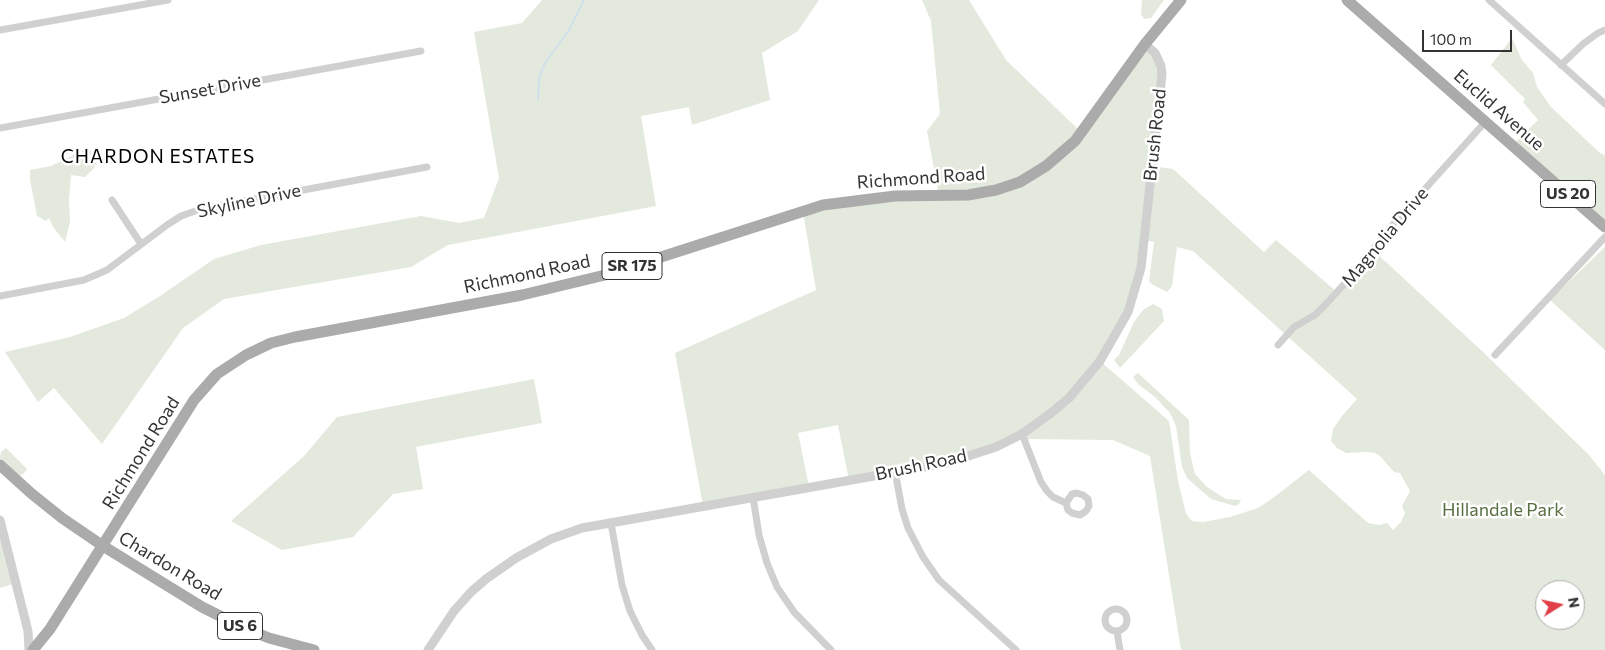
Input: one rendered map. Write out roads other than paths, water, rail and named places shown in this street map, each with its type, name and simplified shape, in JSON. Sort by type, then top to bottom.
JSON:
[{"type":"main road","name":"Richmond Road","points":[[33,650],[50,629],[194,400],[217,374],[246,355],[270,343],[295,337],[522,295],[605,275],[823,205],[895,196],[968,195],[996,190],[1020,182],[1046,166],[1075,141],[1145,44],[1181,0]]},
{"type":"main road","name":"Euclid Avenue","points":[[1348,0],[1605,227]]},
{"type":"main road","name":"Chardon Road","points":[[0,465],[62,518],[103,546],[202,607],[242,627],[289,644],[314,650]]},
{"type":"street","points":[[0,30],[168,0]]},
{"type":"street","points":[[1489,0],[1605,104]]},
{"type":"street","points":[[1561,65],[1583,44],[1605,30]]},
{"type":"street","name":"Brush Road","points":[[428,650],[454,611],[486,578],[516,558],[551,539],[582,528],[948,462],[996,447],[1022,434],[1051,413],[1084,382],[1100,361],[1128,312],[1141,268],[1162,74],[1161,66],[1154,53],[1145,44]]},
{"type":"street","name":"Sunset Drive","points":[[0,128],[421,51]]},
{"type":"street","name":"Magnolia Drive","points":[[1278,345],[1294,327],[1315,314],[1326,304],[1357,270],[1389,229],[1486,121]]},
{"type":"street","name":"Skyline Drive","points":[[0,296],[84,280],[107,270],[181,216],[201,209],[427,167]]},
{"type":"street","points":[[112,200],[141,244]]},
{"type":"street","points":[[1495,355],[1605,237]]},
{"type":"street","points":[[1022,434],[1041,482],[1053,497],[1066,503]]},
{"type":"street","points":[[895,472],[902,509],[908,528],[923,557],[939,580],[1016,650]]},
{"type":"street","points":[[753,497],[759,534],[767,563],[777,587],[794,612],[831,650]]},
{"type":"street","points":[[0,520],[28,631],[29,650]]},
{"type":"street","points":[[611,523],[622,585],[630,611],[652,650]]},
{"type":"street","points":[[1118,632],[1120,650]]},
{"type":"waterway","points":[[538,100],[539,78],[545,63],[569,30],[584,0]]},
{"type":"district","name":"CHARDON ESTATES","points":[[158,157]]},
{"type":"park label","name":"Hillandale Park","points":[[1503,510]]}]
